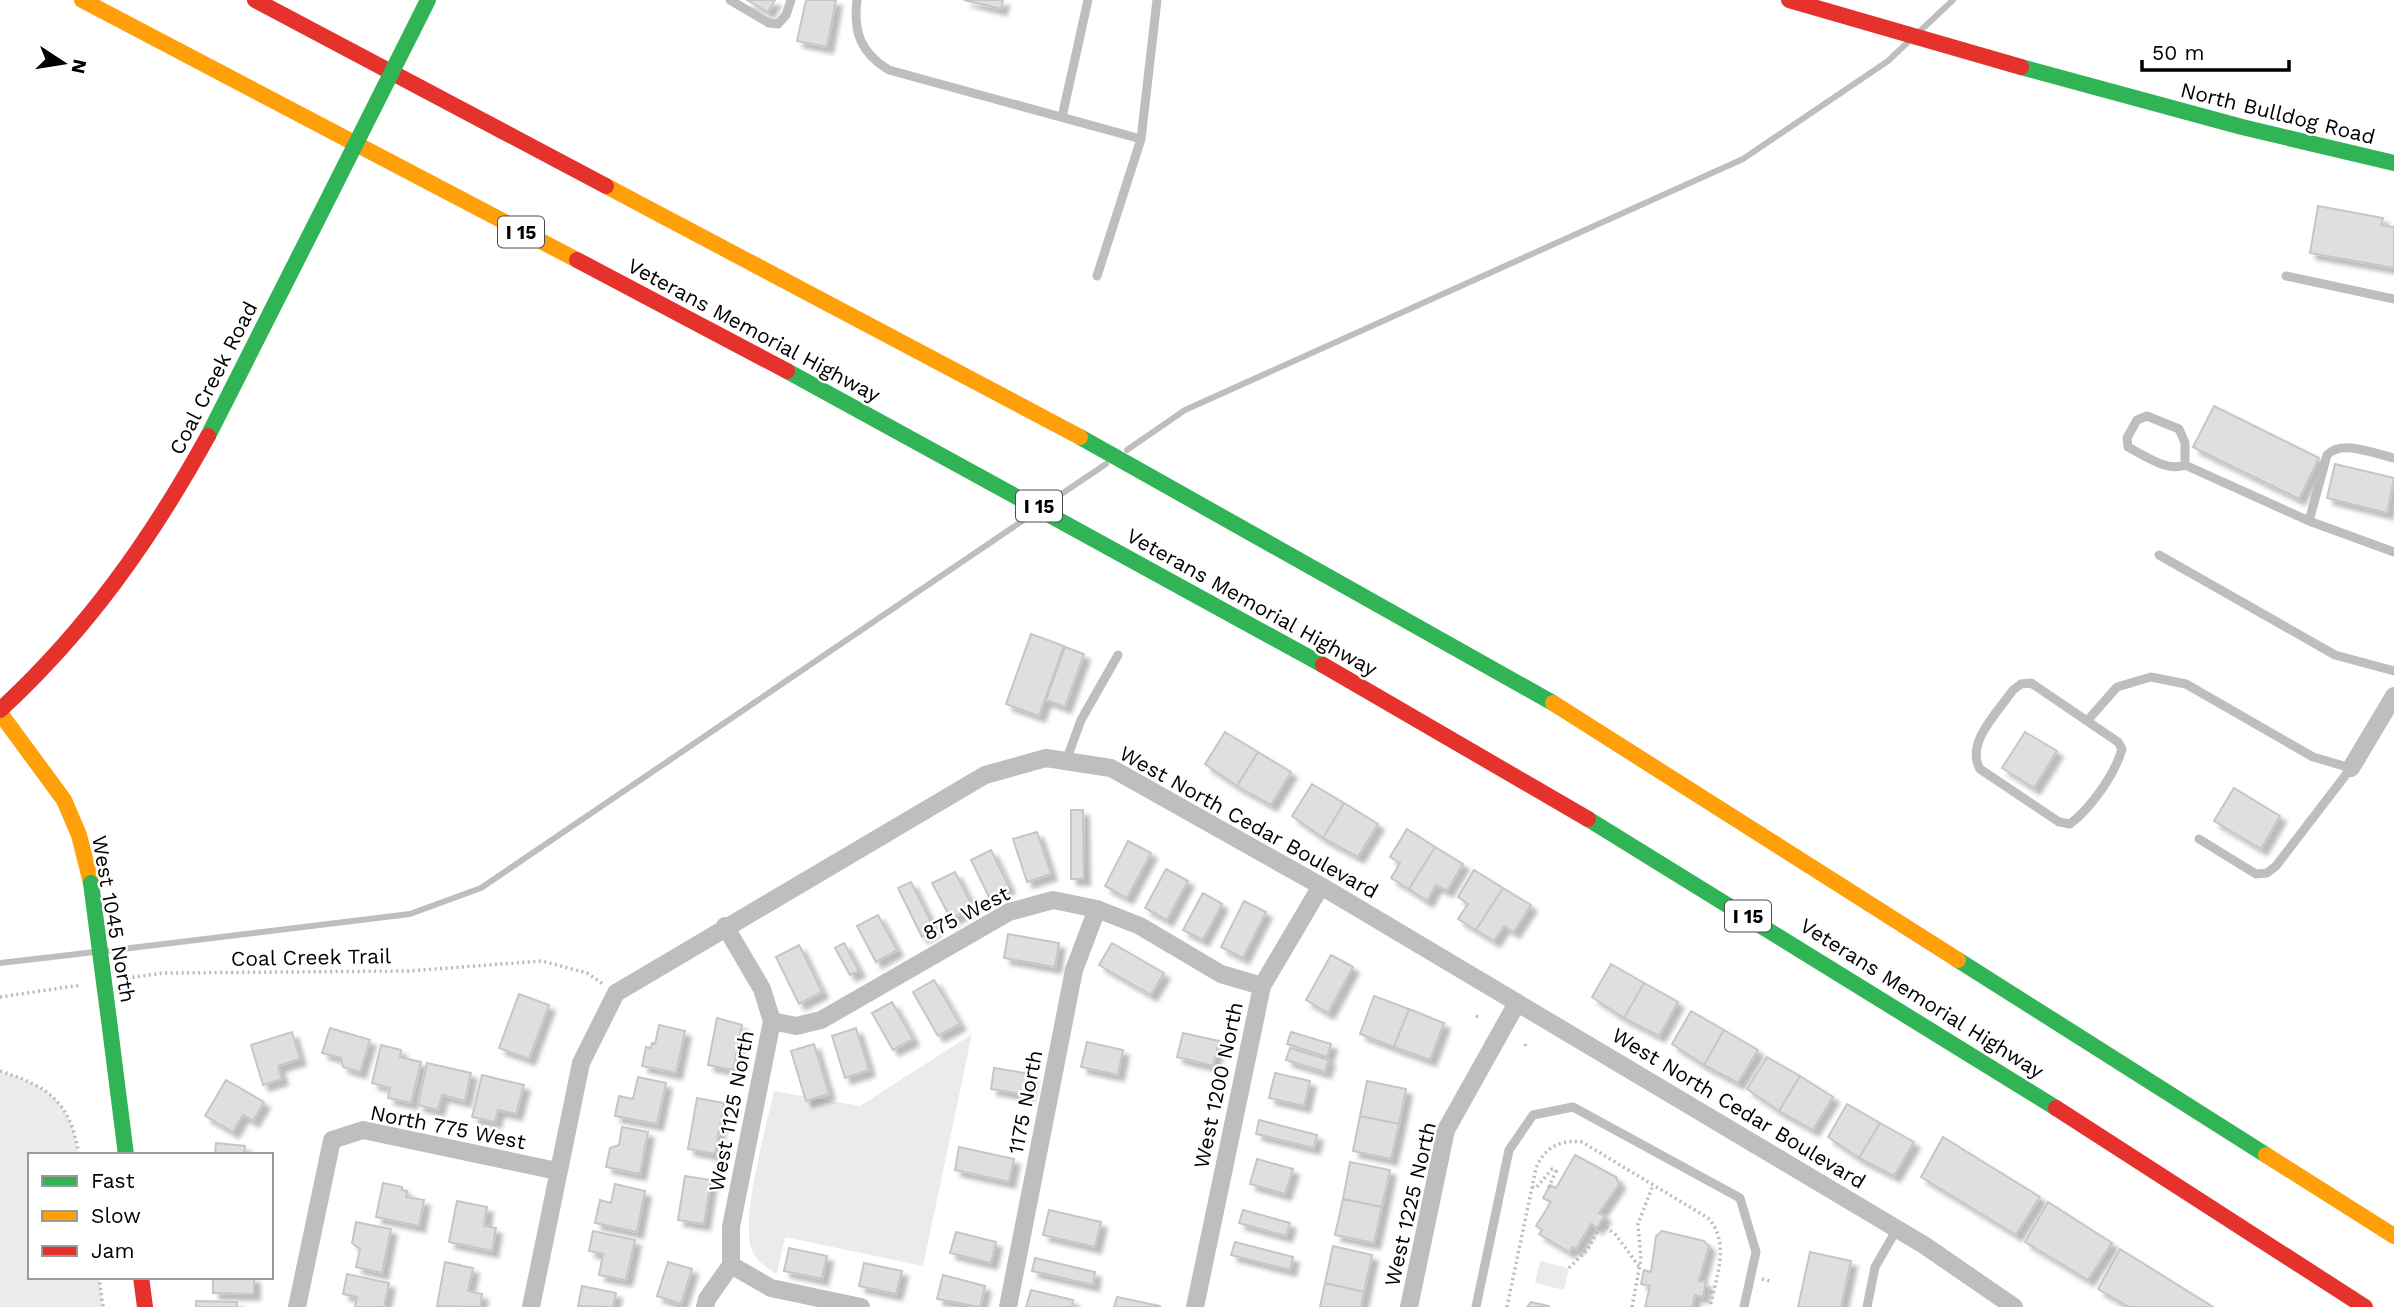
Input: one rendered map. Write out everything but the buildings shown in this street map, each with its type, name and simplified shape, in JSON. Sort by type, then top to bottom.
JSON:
[{"type":"main road","name":"Veterans Memorial Highway","points":[[82,0],[961,463],[1309,656],[1828,963],[2079,1121],[2365,1307]]},
{"type":"main road","points":[[255,0],[1057,424],[1565,710],[2394,1236]]},
{"type":"main road","name":"Coal Creek Road","points":[[0,711],[73,638],[113,587],[196,458],[428,0]]},
{"type":"main road","name":"North Bulldog Road","points":[[1788,0],[1954,50],[2258,132],[2394,163]]},
{"type":"main road","name":"West 1045 North","points":[[0,711],[65,800],[79,835],[91,883],[126,1153]]},
{"type":"main road","points":[[141,1279],[145,1307]]},
{"type":"street","points":[[2351,768],[2394,696]]},
{"type":"street","name":"West North Cedar Boulevard","points":[[616,993],[725,926],[985,775],[1046,758],[1111,768],[1321,886],[1897,1229],[2014,1307]]},
{"type":"street","name":"West 1200 North","points":[[1195,1307],[1262,986],[1321,886]]},
{"type":"street","name":"875 West","points":[[772,1021],[796,1026],[821,1020],[1009,912],[1053,900],[1097,909],[1140,926],[1221,974],[1262,986]]},
{"type":"street","name":"1175 North","points":[[1007,1307],[1074,970],[1097,909]]},
{"type":"street","name":"West 1125 North","points":[[725,926],[762,989],[772,1021],[731,1227],[731,1265]]},
{"type":"street","points":[[531,1307],[581,1063],[616,993]]},
{"type":"street","name":"West 1225 North","points":[[1409,1307],[1446,1130],[1517,1003]]},
{"type":"street","name":"North 775 West","points":[[297,1307],[332,1140],[363,1130],[557,1171]]},
{"type":"street","points":[[705,1307],[706,1299],[731,1265],[771,1288],[861,1307]]},
{"type":"lane","points":[[730,0],[769,23],[778,24],[786,15],[791,0]]},
{"type":"lane","points":[[857,0],[856,29],[860,45],[872,60],[889,71],[1141,139]]},
{"type":"lane","points":[[1062,117],[1088,0]]},
{"type":"lane","points":[[1097,276],[1141,139],[1157,0]]},
{"type":"lane","points":[[2286,276],[2394,299]]},
{"type":"lane","points":[[2185,465],[2185,443],[2179,429],[2147,416],[2137,420],[2127,438],[2128,447],[2160,464],[2177,468],[2185,465],[2309,521],[2394,552]]},
{"type":"lane","points":[[2309,521],[2327,455],[2333,449],[2343,447],[2394,458]]},
{"type":"lane","points":[[2158,555],[2335,655],[2394,671]]},
{"type":"lane","points":[[1066,761],[1081,720],[1118,655]]},
{"type":"lane","points":[[2087,721],[2117,687],[2151,677],[2186,684],[2313,757],[2351,768],[2276,866],[2267,873],[2256,874],[2199,839]]},
{"type":"lane","points":[[2031,683],[2087,721],[2118,742],[2122,749],[2119,760],[2082,815],[2070,824],[2059,822],[1980,769],[1975,760],[1976,745],[2013,690],[2021,684],[2031,683]]},
{"type":"lane","points":[[1476,1307],[1508,1150],[1533,1115],[1573,1107],[1740,1198],[1756,1252],[1744,1307]]},
{"type":"lane","points":[[1867,1307],[1875,1267],[1897,1229]]},
{"type":"path","name":"Coal Creek Trail","points":[[122,979],[163,973],[408,971],[542,961],[587,972],[616,993]]},
{"type":"path","points":[[0,997],[81,985]]},
{"type":"path","points":[[0,1071],[48,1091],[75,1132],[79,1153]]},
{"type":"path","points":[[1507,1307],[1540,1157],[1548,1149],[1571,1141],[1582,1142],[1708,1218],[1717,1227],[1721,1251],[1710,1307]]},
{"type":"path","points":[[1552,1169],[1556,1171],[1546,1190],[1534,1187],[1552,1169]]},
{"type":"path","points":[[1632,1307],[1641,1277],[1638,1224],[1653,1185]]},
{"type":"path","points":[[1569,1268],[1587,1250],[1601,1224],[1616,1235],[1640,1268]]},
{"type":"path","points":[[99,1279],[103,1307]]},
{"type":"path","points":[[1705,1290],[1713,1293]]},
{"type":"shaded area","points":[[972,1034],[923,1266],[785,1237],[777,1274],[760,1262],[753,1253],[749,1239],[749,1221],[755,1174],[774,1091],[860,1106]]},
{"type":"shaded area","points":[[0,1071],[32,1083],[54,1099],[70,1121],[79,1153],[28,1153],[28,1279],[99,1279],[103,1307],[0,1307]]},
{"type":"shaded area","points":[[1540,1261],[1569,1268],[1564,1290],[1535,1283]]},
{"type":"waterway","points":[[1919,32],[1953,0]]},
{"type":"waterway","points":[[1127,450],[1185,410],[1743,159],[1888,61],[1908,42]]},
{"type":"waterway","points":[[1051,501],[1106,464]]},
{"type":"waterway","points":[[106,951],[410,914],[481,888],[1031,515]]},
{"type":"waterway","points":[[0,963],[95,952]]},
{"type":"traffic: fast","points":[[412,32],[428,0]]},
{"type":"traffic: fast","points":[[331,193],[412,32]]},
{"type":"traffic: fast","points":[[2021,67],[2242,127],[2394,163]]},
{"type":"traffic: fast","points":[[208,436],[331,193]]},
{"type":"traffic: fast","points":[[787,371],[1323,665]]},
{"type":"traffic: fast","points":[[1080,437],[1553,703]]},
{"type":"traffic: fast","points":[[1588,819],[2056,1108]]},
{"type":"traffic: fast","points":[[91,883],[110,1028]]},
{"type":"traffic: fast","points":[[1958,960],[2266,1155]]},
{"type":"traffic: fast","points":[[110,1028],[126,1153]]},
{"type":"traffic: slow","points":[[82,0],[577,260]]},
{"type":"traffic: slow","points":[[606,186],[1080,437]]},
{"type":"traffic: slow","points":[[1553,703],[1958,960]]},
{"type":"traffic: slow","points":[[0,713],[64,800],[79,835],[91,883]]},
{"type":"traffic: slow","points":[[2266,1155],[2394,1236]]},
{"type":"traffic: jam","points":[[255,0],[606,186]]},
{"type":"traffic: jam","points":[[1789,0],[2021,67]]},
{"type":"traffic: jam","points":[[577,260],[787,371]]},
{"type":"traffic: jam","points":[[0,710],[61,648],[115,582],[164,511],[208,436]]},
{"type":"traffic: jam","points":[[1323,665],[1588,819]]},
{"type":"traffic: jam","points":[[2056,1108],[2365,1307]]},
{"type":"traffic: jam","points":[[141,1279],[145,1307]]}]
